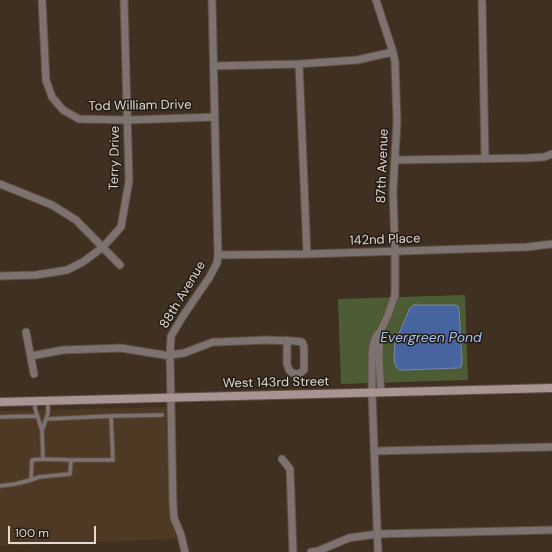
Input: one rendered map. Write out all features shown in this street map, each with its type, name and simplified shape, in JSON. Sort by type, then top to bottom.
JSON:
[{"type":"main road","name":"West 143rd Street","points":[[0,402],[552,388]]},
{"type":"street","name":"Tod William Drive","points":[[42,0],[46,80],[52,97],[63,110],[79,119],[128,120],[215,117]]},
{"type":"street","name":"Terry Drive","points":[[0,276],[36,275],[66,270],[83,262],[103,247],[120,227],[129,181],[124,0]]},
{"type":"street","name":"88th Avenue","points":[[185,552],[174,518],[170,356],[171,336],[209,278],[218,255],[212,0]]},
{"type":"street","name":"87th Avenue","points":[[372,392],[373,344],[376,336],[380,332],[395,295],[393,174],[397,122],[395,62],[376,0]]},
{"type":"street","points":[[482,0],[485,159]]},
{"type":"street","points":[[214,66],[299,64],[357,60],[393,52]]},
{"type":"street","points":[[299,64],[307,254]]},
{"type":"street","points":[[395,160],[534,158],[552,154]]},
{"type":"street","points":[[0,184],[52,205],[76,220],[120,265]]},
{"type":"street","name":"142nd Place","points":[[218,255],[307,254],[527,247],[552,244]]},
{"type":"street","points":[[26,332],[34,374]]},
{"type":"street","points":[[380,332],[379,359],[381,392]]},
{"type":"street","points":[[31,356],[63,350],[121,348],[170,356],[184,353],[213,342],[287,340],[302,342],[304,347],[304,370],[300,374],[292,373],[289,370],[287,364],[287,340]]},
{"type":"street","points":[[372,392],[378,552]]},
{"type":"street","points":[[374,451],[552,447]]},
{"type":"street","points":[[282,459],[290,469],[292,552]]},
{"type":"street","points":[[311,552],[318,551],[349,538],[377,534],[552,530]]},
{"type":"lane","points":[[42,431],[47,419],[48,400]]},
{"type":"lane","points":[[35,401],[35,408],[42,431],[43,460]]},
{"type":"lane","points":[[47,419],[162,415]]},
{"type":"lane","points":[[0,417],[37,416]]},
{"type":"lane","points":[[31,480],[32,460],[113,460],[111,416]]},
{"type":"lane","points":[[0,486],[15,484],[39,477],[70,474],[71,460]]},
{"type":"shaded area","points":[[166,407],[170,515],[177,539],[0,546],[0,411]]},
{"type":"green space","points":[[465,295],[468,380],[341,384],[338,299]]},
{"type":"water","name":"Evergreen Pond","points":[[414,305],[458,306],[462,361],[461,367],[400,370],[396,367],[394,360],[395,343],[410,308]]}]
